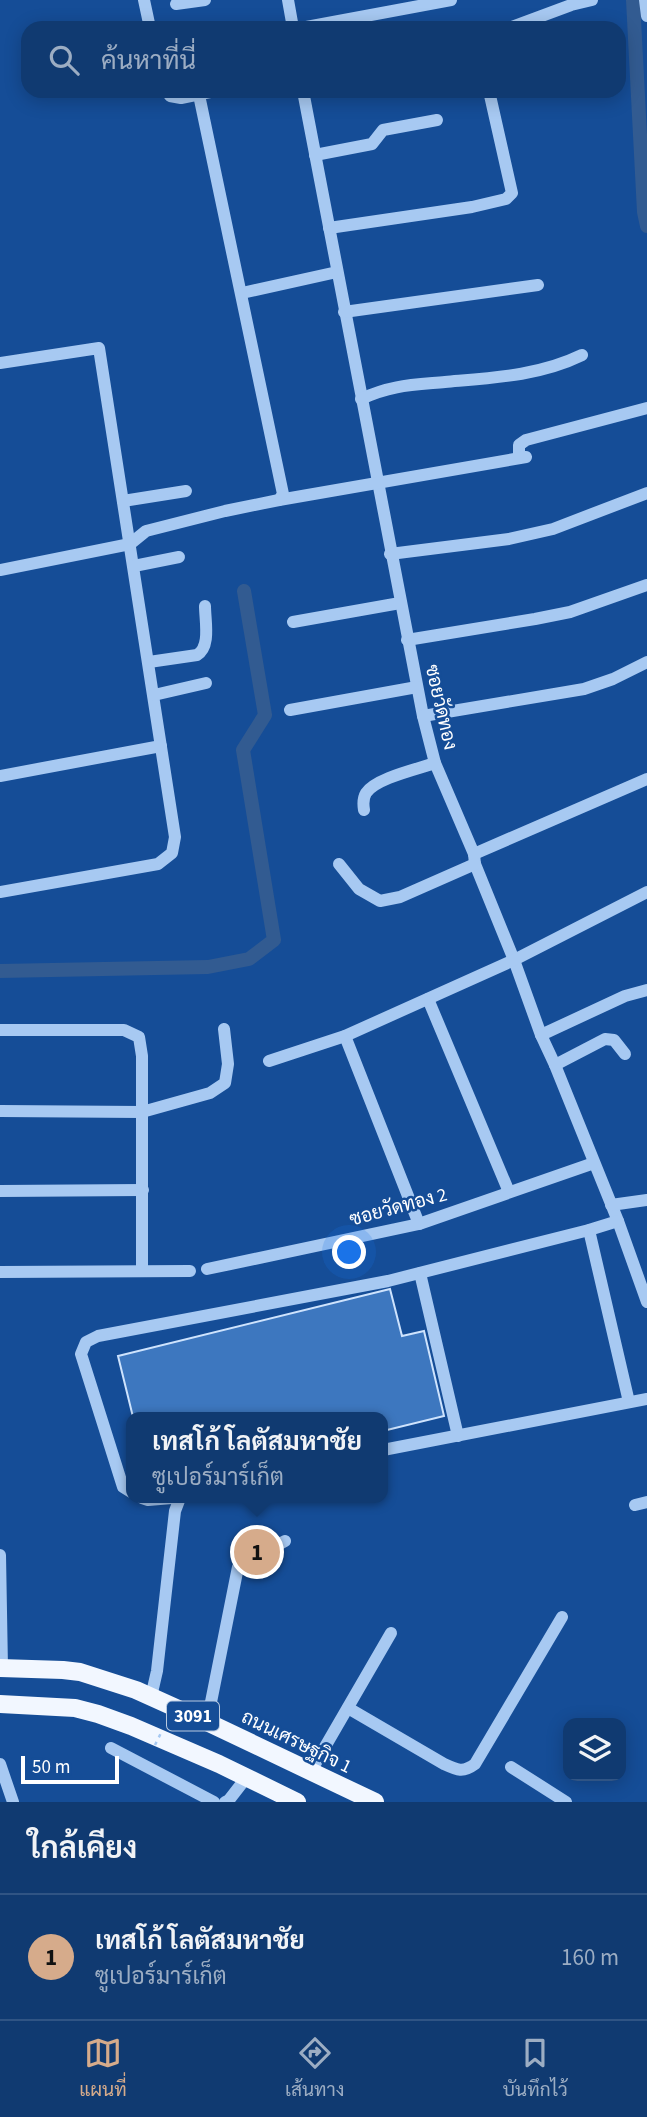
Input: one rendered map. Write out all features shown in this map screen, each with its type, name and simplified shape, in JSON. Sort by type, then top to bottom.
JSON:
[{"type":"main road","name":"ถนนเศรษฐกิจ 1","points":[[1,1668],[80,1672],[136,1690],[375,1802]]},
{"type":"main road","name":"3091","points":[[0,1704],[75,1708],[98,1714],[131,1726],[291,1801]]},
{"type":"street","points":[[144,0],[148,21]]},
{"type":"street","points":[[176,4],[205,0]]},
{"type":"street","points":[[288,0],[292,21]]},
{"type":"street","points":[[338,21],[451,0]]},
{"type":"street","points":[[528,21],[592,0]]},
{"type":"street","points":[[645,0],[647,16]]},
{"type":"street","points":[[200,98],[283,494],[279,500]]},
{"type":"street","name":"ซอยวัดทอง","points":[[304,98],[390,554],[435,763],[475,859],[541,1035],[618,1221],[647,1302]]},
{"type":"street","points":[[329,228],[472,207],[506,199],[512,193],[491,98]]},
{"type":"street","points":[[315,155],[372,144],[383,130],[437,120]]},
{"type":"street","points":[[242,293],[337,272]]},
{"type":"street","points":[[344,312],[538,285]]},
{"type":"street","points":[[0,363],[99,348],[175,838],[172,853],[159,864],[0,892]]},
{"type":"street","points":[[361,399],[382,389],[511,376],[564,364],[582,355]]},
{"type":"street","points":[[0,570],[130,544],[146,531],[225,511],[522,457],[519,445],[526,440],[647,408]]},
{"type":"street","points":[[123,501],[186,491]]},
{"type":"street","points":[[390,554],[509,539],[553,529],[647,492]]},
{"type":"street","points":[[134,566],[179,557]]},
{"type":"street","points":[[407,640],[558,614],[647,586]]},
{"type":"street","points":[[293,622],[400,603]]},
{"type":"street","points":[[149,662],[203,652],[205,606]]},
{"type":"street","points":[[423,716],[584,689],[613,679],[647,662]]},
{"type":"street","points":[[154,695],[206,683]]},
{"type":"street","points":[[290,710],[417,687]]},
{"type":"street","points":[[0,776],[161,746]]},
{"type":"street","points":[[364,810],[366,793],[376,784],[435,763]]},
{"type":"street","points":[[338,864],[359,889],[380,901],[400,897],[647,779]]},
{"type":"street","points":[[269,1061],[345,1036],[428,999],[514,960],[647,892]]},
{"type":"street","points":[[541,1035],[625,996],[647,990]]},
{"type":"street","points":[[428,999],[509,1192]]},
{"type":"street","points":[[0,1111],[142,1112],[210,1093],[225,1083],[228,1063],[224,1028]]},
{"type":"street","points":[[0,1030],[124,1030],[139,1037],[142,1056],[142,1272]]},
{"type":"street","points":[[345,1036],[419,1224]]},
{"type":"street","points":[[555,1065],[605,1039],[614,1040],[625,1054]]},
{"type":"street","name":"ซอยวัดทอง 2","points":[[207,1269],[419,1224],[594,1163]]},
{"type":"street","points":[[0,1191],[142,1191]]},
{"type":"street","points":[[611,1205],[647,1200]]},
{"type":"street","points":[[126,1489],[123,1487],[81,1354],[86,1342],[97,1336],[388,1281],[618,1221]]},
{"type":"street","points":[[589,1230],[629,1402]]},
{"type":"street","points":[[0,1272],[190,1271]]},
{"type":"street","points":[[420,1273],[458,1436]]},
{"type":"street","points":[[388,1449],[647,1399]]},
{"type":"street","points":[[151,1697],[157,1671],[178,1503]]},
{"type":"street","points":[[207,1722],[238,1566],[285,1541]]},
{"type":"street","points":[[0,1555],[1,1668]]},
{"type":"street","points":[[348,1708],[444,1764],[457,1770],[466,1770],[475,1764],[562,1617]]},
{"type":"street","points":[[311,1771],[391,1633]]},
{"type":"street","points":[[111,1748],[214,1802]]},
{"type":"street","points":[[0,1764],[13,1802]]},
{"type":"street","points":[[511,1766],[566,1802]]},
{"type":"street","points":[[225,1802],[246,1778]]},
{"type":"path","points":[[170,1714],[177,1700]]},
{"type":"path","points":[[155,1745],[162,1731]]},
{"type":"building","points":[[390,1289],[402,1336],[424,1331],[444,1416],[388,1430],[388,1412],[132,1412],[118,1356]]},
{"type":"waterway","points":[[633,0],[644,212],[647,226]]},
{"type":"waterway","points":[[0,971],[208,967],[249,959],[274,940],[243,750],[265,715],[244,591]]},
{"type":"place","name":"เทสโก้ โลตัสมหาชัย","points":[[257,1552]]}]
